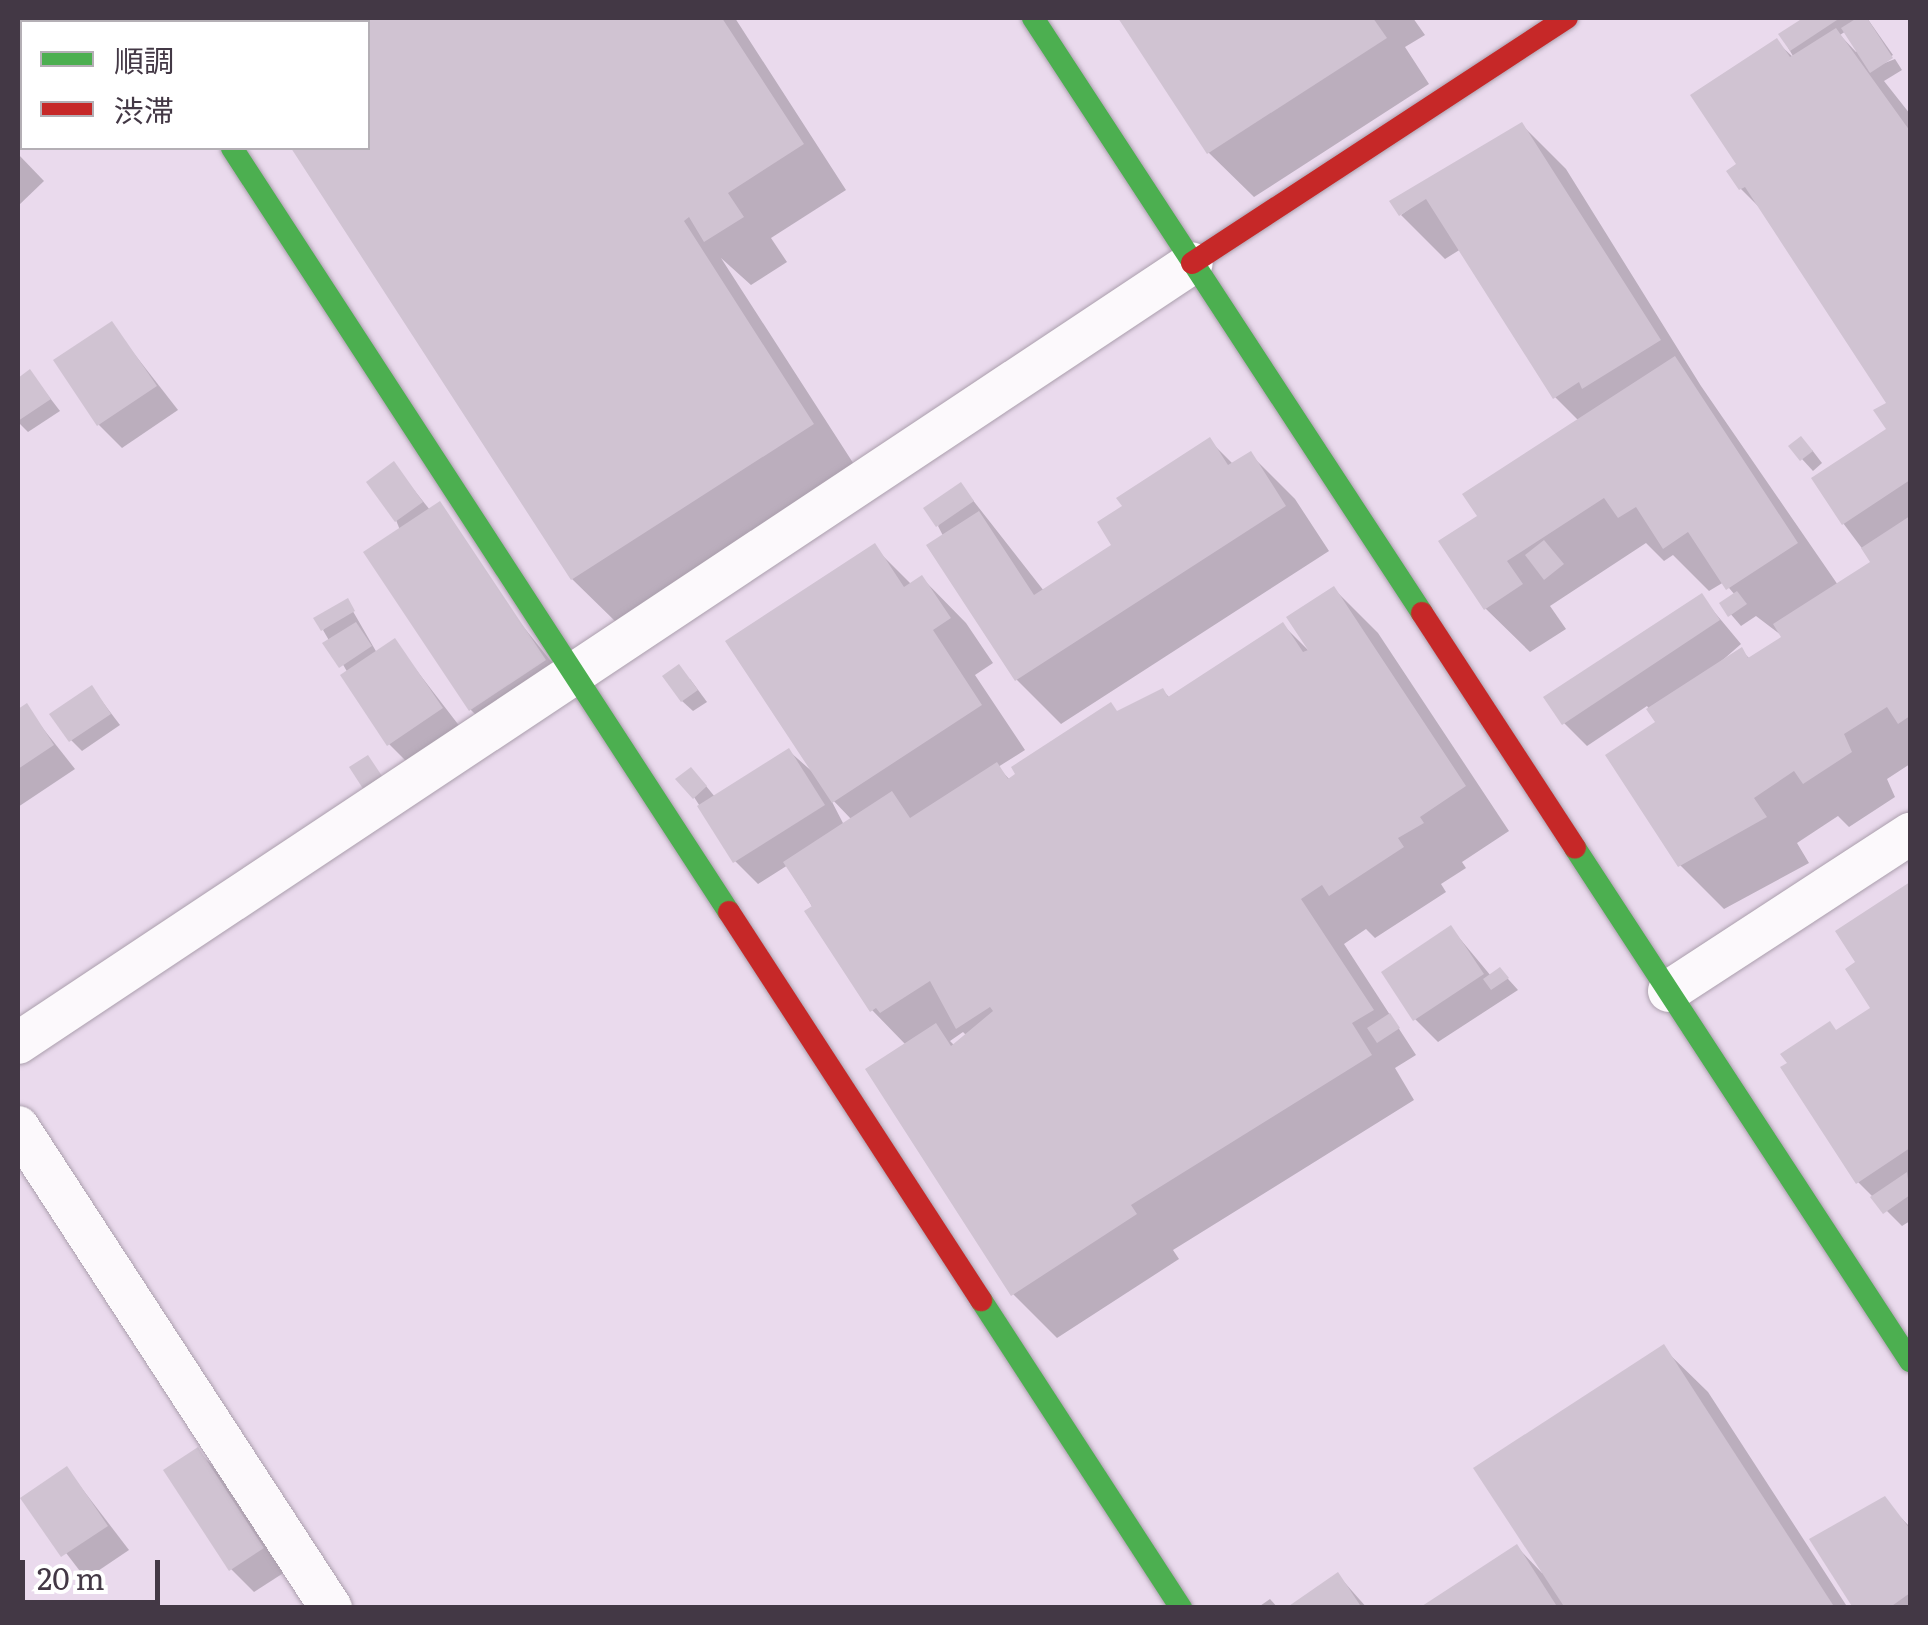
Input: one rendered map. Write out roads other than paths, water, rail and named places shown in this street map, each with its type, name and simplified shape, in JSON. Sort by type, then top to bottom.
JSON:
[{"type":"street","points":[[1033,18],[1910,1361]]},
{"type":"street","points":[[18,1043],[1192,262],[1567,18]]},
{"type":"street","points":[[233,150],[1181,1608]]},
{"type":"street","points":[[1669,991],[1910,834]]},
{"type":"street","points":[[18,1126],[331,1608]]}]
